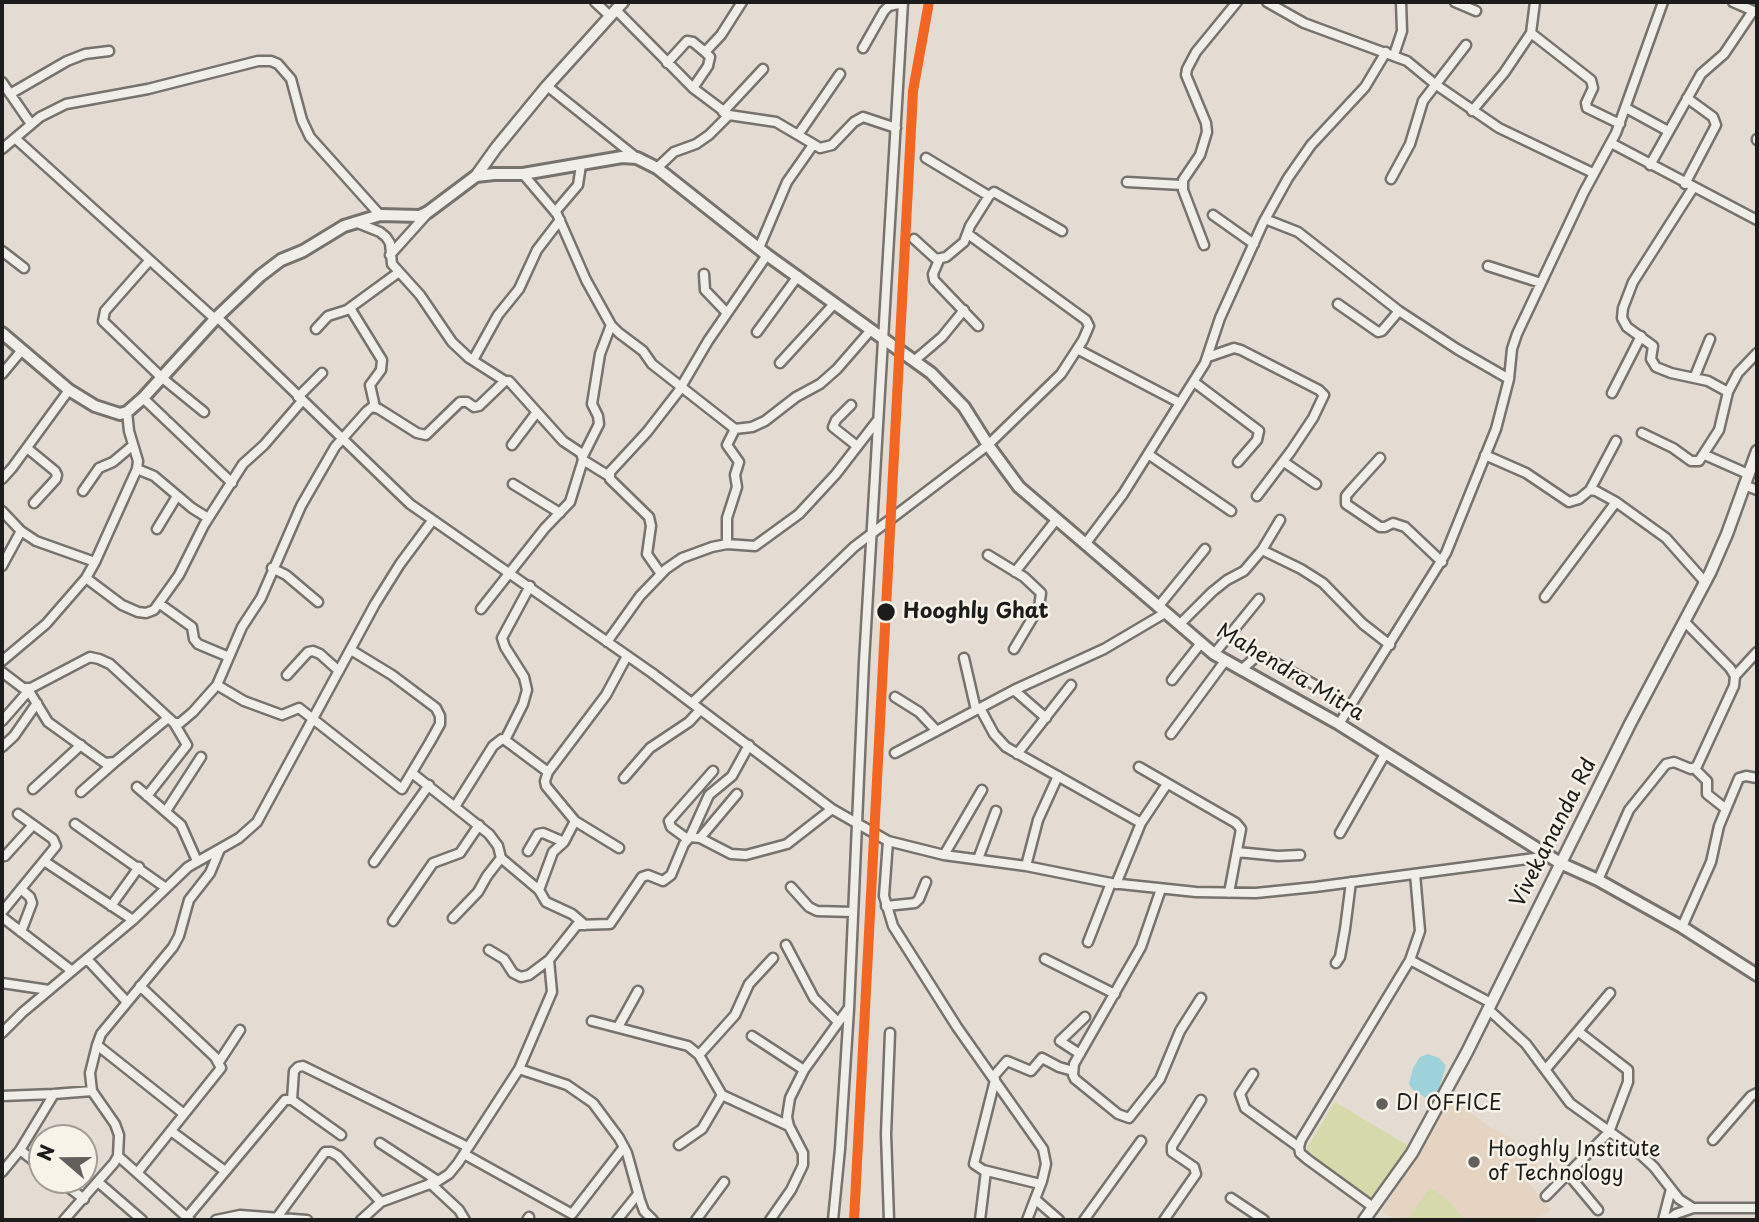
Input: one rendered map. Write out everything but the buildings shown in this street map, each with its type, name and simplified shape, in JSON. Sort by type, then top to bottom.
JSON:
[{"type":"main road","points":[[2,333],[69,390],[120,414],[127,412],[143,398],[216,318],[269,268],[355,222],[380,215],[410,217],[428,212],[476,177],[523,174],[622,157],[637,158]]},
{"type":"main road","name":"Mahendra Mitra","points":[[637,158],[657,168],[763,252],[883,341],[915,360],[964,407],[1019,487],[1214,654],[1339,724],[1453,793],[1560,863],[1598,880],[1682,927],[1757,975]]},
{"type":"street","points":[[595,2],[616,9],[693,88],[726,113],[776,122],[813,145],[823,148],[832,145],[854,122],[863,117],[895,128]]},
{"type":"street","points":[[705,52],[721,35],[742,2]]},
{"type":"street","points":[[833,1220],[849,1009],[872,531],[903,2],[887,4],[863,48]]},
{"type":"street","points":[[1204,245],[1182,185],[1200,155],[1207,132],[1206,123],[1186,75],[1196,52],[1237,2]]},
{"type":"street","points":[[1267,2],[1304,23],[1390,54],[1417,67],[1435,84],[1499,128],[1593,173]]},
{"type":"street","points":[[1086,543],[1113,509],[1194,383],[1208,357],[1220,318],[1265,219],[1295,166],[1365,87],[1390,54],[1402,31],[1401,2]]},
{"type":"street","points":[[1455,2],[1476,11]]},
{"type":"street","points":[[1472,111],[1504,73],[1531,33],[1535,2]]},
{"type":"street","points":[[1339,724],[1442,562],[1496,429],[1517,334],[1593,173],[1620,124],[1663,2]]},
{"type":"street","points":[[1650,165],[1701,74],[1724,54],[1755,12],[1733,2]]},
{"type":"street","points":[[476,177],[547,86],[616,9]]},
{"type":"street","points":[[1531,33],[1591,80],[1593,85],[1585,105],[1587,108],[1620,124]]},
{"type":"street","points":[[667,63],[687,41],[693,42],[705,52],[710,57],[708,66],[693,88]]},
{"type":"street","points":[[1391,178],[1410,144],[1423,101],[1466,46]]},
{"type":"street","points":[[10,94],[67,61],[85,54],[109,51]]},
{"type":"street","points":[[2,149],[31,124],[66,104],[148,89],[258,61],[271,61],[278,64],[291,79],[302,120],[310,137],[380,215]]},
{"type":"street","points":[[657,168],[674,152],[696,144],[709,135],[763,69]]},
{"type":"street","points":[[798,135],[840,74]]},
{"type":"street","points":[[2,82],[31,124]]},
{"type":"street","points":[[547,86],[637,158]]},
{"type":"street","points":[[1687,98],[1713,117],[1716,125],[1689,186],[1629,291],[1622,318],[1627,327],[1653,346],[1651,359],[1656,367],[1671,373],[1695,376],[1728,392]]},
{"type":"street","points":[[1626,108],[1668,131]]},
{"type":"street","points":[[16,139],[149,261],[216,318],[398,494],[432,521],[530,586],[627,656],[749,745],[832,810],[888,841],[944,855],[1026,866],[1114,883],[1229,893],[1256,893],[1352,882],[1550,856]]},
{"type":"street","points":[[1611,144],[1689,186],[1756,217]]},
{"type":"street","points":[[609,476],[612,468],[647,432],[727,313],[763,252],[787,182],[813,145]]},
{"type":"street","points":[[926,158],[989,196]]},
{"type":"street","points":[[555,212],[578,185],[581,164]]},
{"type":"street","points":[[523,174],[560,220],[586,280],[611,325],[643,351],[652,364],[735,429],[752,427],[765,421],[796,397],[820,384],[870,331]]},
{"type":"street","points":[[1127,182],[1182,185]]},
{"type":"street","points":[[978,326],[934,280],[933,274],[939,260],[964,242],[970,226],[989,196],[997,192],[1062,231]]},
{"type":"street","points":[[390,255],[428,212]]},
{"type":"street","points":[[1213,215],[1254,244]]},
{"type":"street","points":[[1265,219],[1298,232],[1399,311],[1509,379]]},
{"type":"street","points":[[473,360],[498,315],[519,289],[537,250],[560,220]]},
{"type":"street","points":[[355,222],[386,237],[390,243],[392,264],[420,295],[452,342],[473,360],[509,381],[563,441],[609,476],[649,517],[651,526],[647,554],[661,574]]},
{"type":"street","points":[[692,704],[757,643],[827,571],[872,531],[988,445],[1061,374],[1077,349],[1088,330],[1088,322],[968,234]]},
{"type":"street","points":[[914,239],[932,257],[939,260]]},
{"type":"street","points":[[2,251],[24,268]]},
{"type":"street","points":[[149,261],[105,311],[102,318],[105,324],[161,377],[204,412]]},
{"type":"street","points":[[1488,266],[1541,283]]},
{"type":"street","points":[[316,329],[328,316],[350,308],[398,272]]},
{"type":"street","points":[[704,274],[705,290],[727,313]]},
{"type":"street","points":[[757,332],[798,276]]},
{"type":"street","points":[[780,363],[834,304]]},
{"type":"street","points":[[1338,304],[1380,332],[1399,311]]},
{"type":"street","points":[[350,308],[382,360],[381,370],[370,385],[375,407],[417,433],[426,435],[460,402],[479,406],[505,381]]},
{"type":"street","points":[[915,360],[942,337],[964,310]]},
{"type":"street","points":[[481,609],[573,497],[583,458],[599,424],[592,404],[600,354],[611,325]]},
{"type":"street","points":[[1612,393],[1641,336]]},
{"type":"street","points":[[1695,376],[1710,339]]},
{"type":"street","points":[[1208,357],[1234,348],[1241,350],[1323,393],[1323,399],[1313,418],[1284,462],[1257,496]]},
{"type":"street","points":[[1077,349],[1180,402]]},
{"type":"street","points":[[2,374],[22,350]]},
{"type":"street","points":[[1642,433],[1673,448],[1691,461],[1699,461],[1719,430],[1728,392],[1738,373],[1757,352]]},
{"type":"street","points":[[86,578],[111,598],[138,612],[154,610],[179,575],[208,518],[243,464],[264,445],[322,373]]},
{"type":"street","points":[[1194,383],[1259,431],[1257,440],[1238,462]]},
{"type":"street","points":[[2,479],[69,390]]},
{"type":"street","points":[[143,398],[232,483]]},
{"type":"street","points":[[851,405],[836,420],[834,427],[858,446]]},
{"type":"street","points":[[81,792],[171,721],[180,723],[217,685],[242,627],[261,598],[301,506],[342,438],[367,411],[375,407]]},
{"type":"street","points":[[2,661],[46,624],[86,578],[95,562],[137,469],[138,461],[132,446],[127,412]]},
{"type":"street","points":[[512,445],[537,412]]},
{"type":"street","points":[[607,642],[640,596],[661,574],[682,558],[727,544],[754,546],[785,525],[836,474],[878,420]]},
{"type":"street","points":[[727,544],[727,518],[737,486],[735,475],[739,461],[727,444],[735,429]]},
{"type":"street","points":[[1485,455],[1526,473],[1569,502],[1579,499],[1590,490],[1616,441]]},
{"type":"street","points":[[83,491],[99,468],[113,462],[132,446]]},
{"type":"street","points":[[27,448],[57,475],[34,503]]},
{"type":"street","name":"Vivekananda Rd","points":[[1364,1220],[1412,1153],[1490,1006],[1560,863],[1720,552],[1757,451]]},
{"type":"street","points":[[1148,454],[1231,511]]},
{"type":"street","points":[[1705,455],[1748,474]]},
{"type":"street","points":[[1380,457],[1346,496],[1346,504],[1380,527],[1393,523],[1405,527],[1442,562]]},
{"type":"street","points":[[1284,462],[1316,485]]},
{"type":"street","points":[[137,469],[154,476],[208,518]]},
{"type":"street","points":[[513,484],[560,513]]},
{"type":"street","points":[[1744,485],[1757,490]]},
{"type":"street","points":[[1590,490],[1616,502],[1666,538],[1705,582]]},
{"type":"street","points":[[157,529],[177,496]]},
{"type":"street","points":[[1545,597],[1616,502]]},
{"type":"street","points":[[2,512],[21,531],[48,547],[95,562]]},
{"type":"street","points":[[1015,572],[1056,520]]},
{"type":"street","points":[[1179,625],[1219,586],[1244,571],[1262,550],[1280,520]]},
{"type":"street","points":[[2,1033],[197,860],[239,838],[257,822],[400,564],[432,521]]},
{"type":"street","points":[[2,566],[21,531]]},
{"type":"street","points":[[895,753],[1014,690],[1104,649],[1161,610],[1205,549]]},
{"type":"street","points":[[1262,550],[1323,583],[1363,624],[1390,645]]},
{"type":"street","points":[[988,555],[1038,589],[1042,598],[1014,649]]},
{"type":"street","points":[[272,568],[286,575],[318,601]]},
{"type":"street","points":[[505,740],[527,690],[524,677],[502,638],[530,586]]},
{"type":"street","points":[[1214,654],[1259,599]]},
{"type":"street","points":[[160,604],[192,627],[194,639],[198,644],[229,657]]},
{"type":"street","points":[[1684,621],[1735,676]]},
{"type":"street","points":[[1172,680],[1201,643]]},
{"type":"street","points":[[217,685],[244,701],[282,715],[299,708],[402,789],[440,724],[440,716],[436,708],[392,675],[351,650]]},
{"type":"street","points":[[287,675],[308,652],[313,651],[339,671]]},
{"type":"street","points":[[1694,768],[1702,758],[1729,699],[1735,676],[1757,652]]},
{"type":"street","points":[[619,848],[575,821],[546,786],[545,781],[548,772],[606,695],[627,656]]},
{"type":"street","points":[[2,721],[30,690],[90,657],[110,664],[171,721],[187,745],[148,796]]},
{"type":"street","points":[[1241,670],[1256,657],[1265,657],[1315,685]]},
{"type":"street","points":[[964,658],[978,709],[1000,742],[1142,823]]},
{"type":"street","points":[[1171,734],[1225,661]]},
{"type":"street","points":[[2,672],[23,688],[30,690],[48,722],[105,763],[116,762]]},
{"type":"street","points":[[1017,754],[1071,685]]},
{"type":"street","points":[[1014,690],[1046,718]]},
{"type":"street","points":[[895,697],[919,712],[936,730]]},
{"type":"street","points":[[2,747],[14,736],[37,703]]},
{"type":"street","points":[[624,778],[650,748],[689,722],[700,710]]},
{"type":"street","points":[[456,805],[498,741],[505,740],[548,772]]},
{"type":"street","points":[[33,789],[81,745]]},
{"type":"street","points":[[489,950],[504,959],[513,973],[521,977],[529,975],[549,960],[578,925],[610,924],[642,877],[648,875],[663,881],[674,870],[709,795],[732,776],[749,745]]},
{"type":"street","points":[[1340,833],[1385,754]]},
{"type":"street","points":[[166,811],[201,757]]},
{"type":"street","points":[[1598,880],[1629,810],[1666,764],[1674,762],[1694,768],[1707,781],[1707,794],[1727,809]]},
{"type":"street","points":[[1139,767],[1241,828],[1229,893]]},
{"type":"street","points":[[713,771],[669,821],[671,827],[688,837],[700,838],[731,854],[746,855],[793,841],[832,810]]},
{"type":"street","points":[[412,773],[479,825],[495,842],[501,858],[539,890],[546,902],[572,914],[585,925]]},
{"type":"street","points":[[1026,866],[1038,820],[1058,776]]},
{"type":"street","points":[[1682,927],[1711,862],[1719,826],[1740,778],[1757,778]]},
{"type":"street","points":[[1088,942],[1142,823],[1167,784]]},
{"type":"street","points":[[374,862],[429,785]]},
{"type":"street","points":[[137,787],[181,825],[197,860]]},
{"type":"street","points":[[944,855],[982,790]]},
{"type":"street","points":[[700,838],[737,794]]},
{"type":"street","points":[[978,859],[996,811]]},
{"type":"street","points":[[18,814],[55,842],[55,848],[2,915],[72,971]]},
{"type":"street","points":[[539,890],[553,852],[564,842],[575,821]]},
{"type":"street","points":[[75,824],[166,888]]},
{"type":"street","points":[[5,856],[33,825]]},
{"type":"street","points":[[393,921],[433,863],[460,853],[479,825]]},
{"type":"street","points":[[528,851],[538,834],[542,833],[564,842]]},
{"type":"street","points":[[888,841],[886,906],[893,926],[957,1027],[1044,1149],[1046,1164],[1027,1220]]},
{"type":"street","points":[[142,1220],[98,1182],[118,1156],[119,1135],[115,1124],[92,1091],[90,1073],[101,1034],[179,936],[189,900],[210,873],[220,849]]},
{"type":"street","points":[[1237,852],[1300,855]]},
{"type":"street","points":[[453,918],[478,892],[501,858]]},
{"type":"street","points":[[44,861],[132,920]]},
{"type":"street","points":[[111,906],[139,867]]},
{"type":"street","points":[[1373,1207],[1307,1159],[1300,1153],[1299,1147],[1410,960],[1420,931],[1415,874]]},
{"type":"street","points":[[886,906],[915,903],[926,882]]},
{"type":"street","points":[[1336,962],[1340,957],[1352,882]]},
{"type":"street","points":[[791,887],[809,907],[817,911],[853,912]]},
{"type":"street","points":[[21,889],[30,897],[32,903],[21,932]]},
{"type":"street","points":[[1161,889],[1144,941],[1074,1064],[1075,1079],[1118,1114],[1129,1118],[1160,1079],[1180,1031],[1201,998]]},
{"type":"street","points":[[786,945],[814,998],[838,1022]]},
{"type":"street","points":[[699,1055],[735,1015],[749,984],[773,958]]},
{"type":"street","points":[[87,959],[127,1002]]},
{"type":"street","points":[[1045,959],[1115,994]]},
{"type":"street","points":[[362,1220],[381,1202],[449,1174],[466,1151],[519,1069],[552,992],[549,960]]},
{"type":"street","points":[[1410,960],[1490,1006],[1526,1044],[1570,1102],[1638,1152],[1654,1167],[1679,1199],[1693,1208]]},
{"type":"street","points":[[2,983],[49,990]]},
{"type":"street","points":[[137,1173],[221,1068],[219,1062],[140,986]]},
{"type":"street","points":[[618,1027],[638,991]]},
{"type":"street","points":[[1546,1069],[1610,993]]},
{"type":"street","points":[[770,1220],[790,1191],[803,1164],[803,1153],[789,1126],[787,1109],[804,1070],[849,1009]]},
{"type":"street","points":[[1080,1054],[1060,1041],[1085,1017]]},
{"type":"street","points":[[592,1021],[688,1045],[699,1055],[722,1096],[789,1126]]},
{"type":"street","points":[[219,1062],[240,1030]]},
{"type":"street","points":[[889,1220],[886,1135],[890,1032]]},
{"type":"street","points":[[1546,1196],[1609,1132],[1628,1082],[1628,1070],[1579,1032]]},
{"type":"street","points":[[752,1036],[804,1070]]},
{"type":"street","points":[[97,1045],[184,1114]]},
{"type":"street","points":[[1040,1184],[986,1171],[974,1164],[994,1078],[1007,1061],[1031,1071],[1042,1058],[1073,1071]]},
{"type":"street","points":[[292,1100],[294,1071],[303,1066],[466,1151],[572,1214],[624,1147]]},
{"type":"street","points":[[519,1069],[567,1085],[593,1103],[624,1147],[644,1211],[653,1220]]},
{"type":"street","points":[[1253,1074],[1240,1094],[1245,1108],[1299,1147]]},
{"type":"street","points":[[2,1096],[92,1091]]},
{"type":"street","points":[[1713,1140],[1751,1096],[1757,1093]]},
{"type":"street","points":[[2,1172],[20,1150],[54,1094]]},
{"type":"street","points":[[679,1144],[702,1129],[722,1096]]},
{"type":"street","points":[[118,1156],[189,1218],[285,1100],[292,1100],[341,1135]]},
{"type":"street","points":[[1164,1220],[1196,1174],[1195,1167],[1172,1152],[1172,1146],[1201,1100]]},
{"type":"street","points":[[171,1131],[225,1171]]},
{"type":"street","points":[[1084,1220],[1141,1141]]},
{"type":"street","points":[[380,1143],[434,1182],[465,1220]]},
{"type":"street","points":[[20,1150],[28,1156]]},
{"type":"street","points":[[276,1219],[325,1152],[338,1156],[381,1202]]},
{"type":"street","points":[[980,1220],[986,1171]]},
{"type":"street","points":[[1568,1174],[1598,1210]]},
{"type":"street","points":[[696,1220],[724,1182]]},
{"type":"street","points":[[1665,1220],[1671,1189]]},
{"type":"street","points":[[77,1194],[84,1199]]},
{"type":"street","points":[[64,1220],[88,1194]]},
{"type":"street","points":[[617,1220],[638,1194]]},
{"type":"street","points":[[1231,1198],[1264,1220]]},
{"type":"street","points":[[1035,1199],[1059,1220]]},
{"type":"street","points":[[1665,1220],[1693,1208],[1757,1208]]},
{"type":"street","points":[[216,1220],[240,1215],[307,1220]]},
{"type":"shaded area","name":"Hooghly Institute of Technology","points":[[1447,1099],[1456,1102],[1490,1127],[1512,1139],[1529,1156],[1539,1168],[1527,1181],[1551,1210],[1535,1220],[1396,1220],[1381,1211],[1423,1148]]},
{"type":"green space","points":[[1335,1102],[1409,1146],[1372,1205],[1305,1155]]},
{"type":"green space","points":[[1430,1188],[1448,1200],[1463,1218],[1407,1220]]},
{"type":"water","points":[[1428,1054],[1439,1058],[1446,1066],[1439,1088],[1431,1097],[1426,1098],[1409,1084],[1413,1068],[1420,1057]]},
{"type":"transit line","points":[[854,1220],[913,91],[929,2]]},
{"type":"place","name":"Hooghly Ghat","points":[[886,612]]},
{"type":"place","name":"DI OFFICE","points":[[1382,1104]]},
{"type":"place","name":"Hooghly Institute of Technology","points":[[1474,1162]]}]
